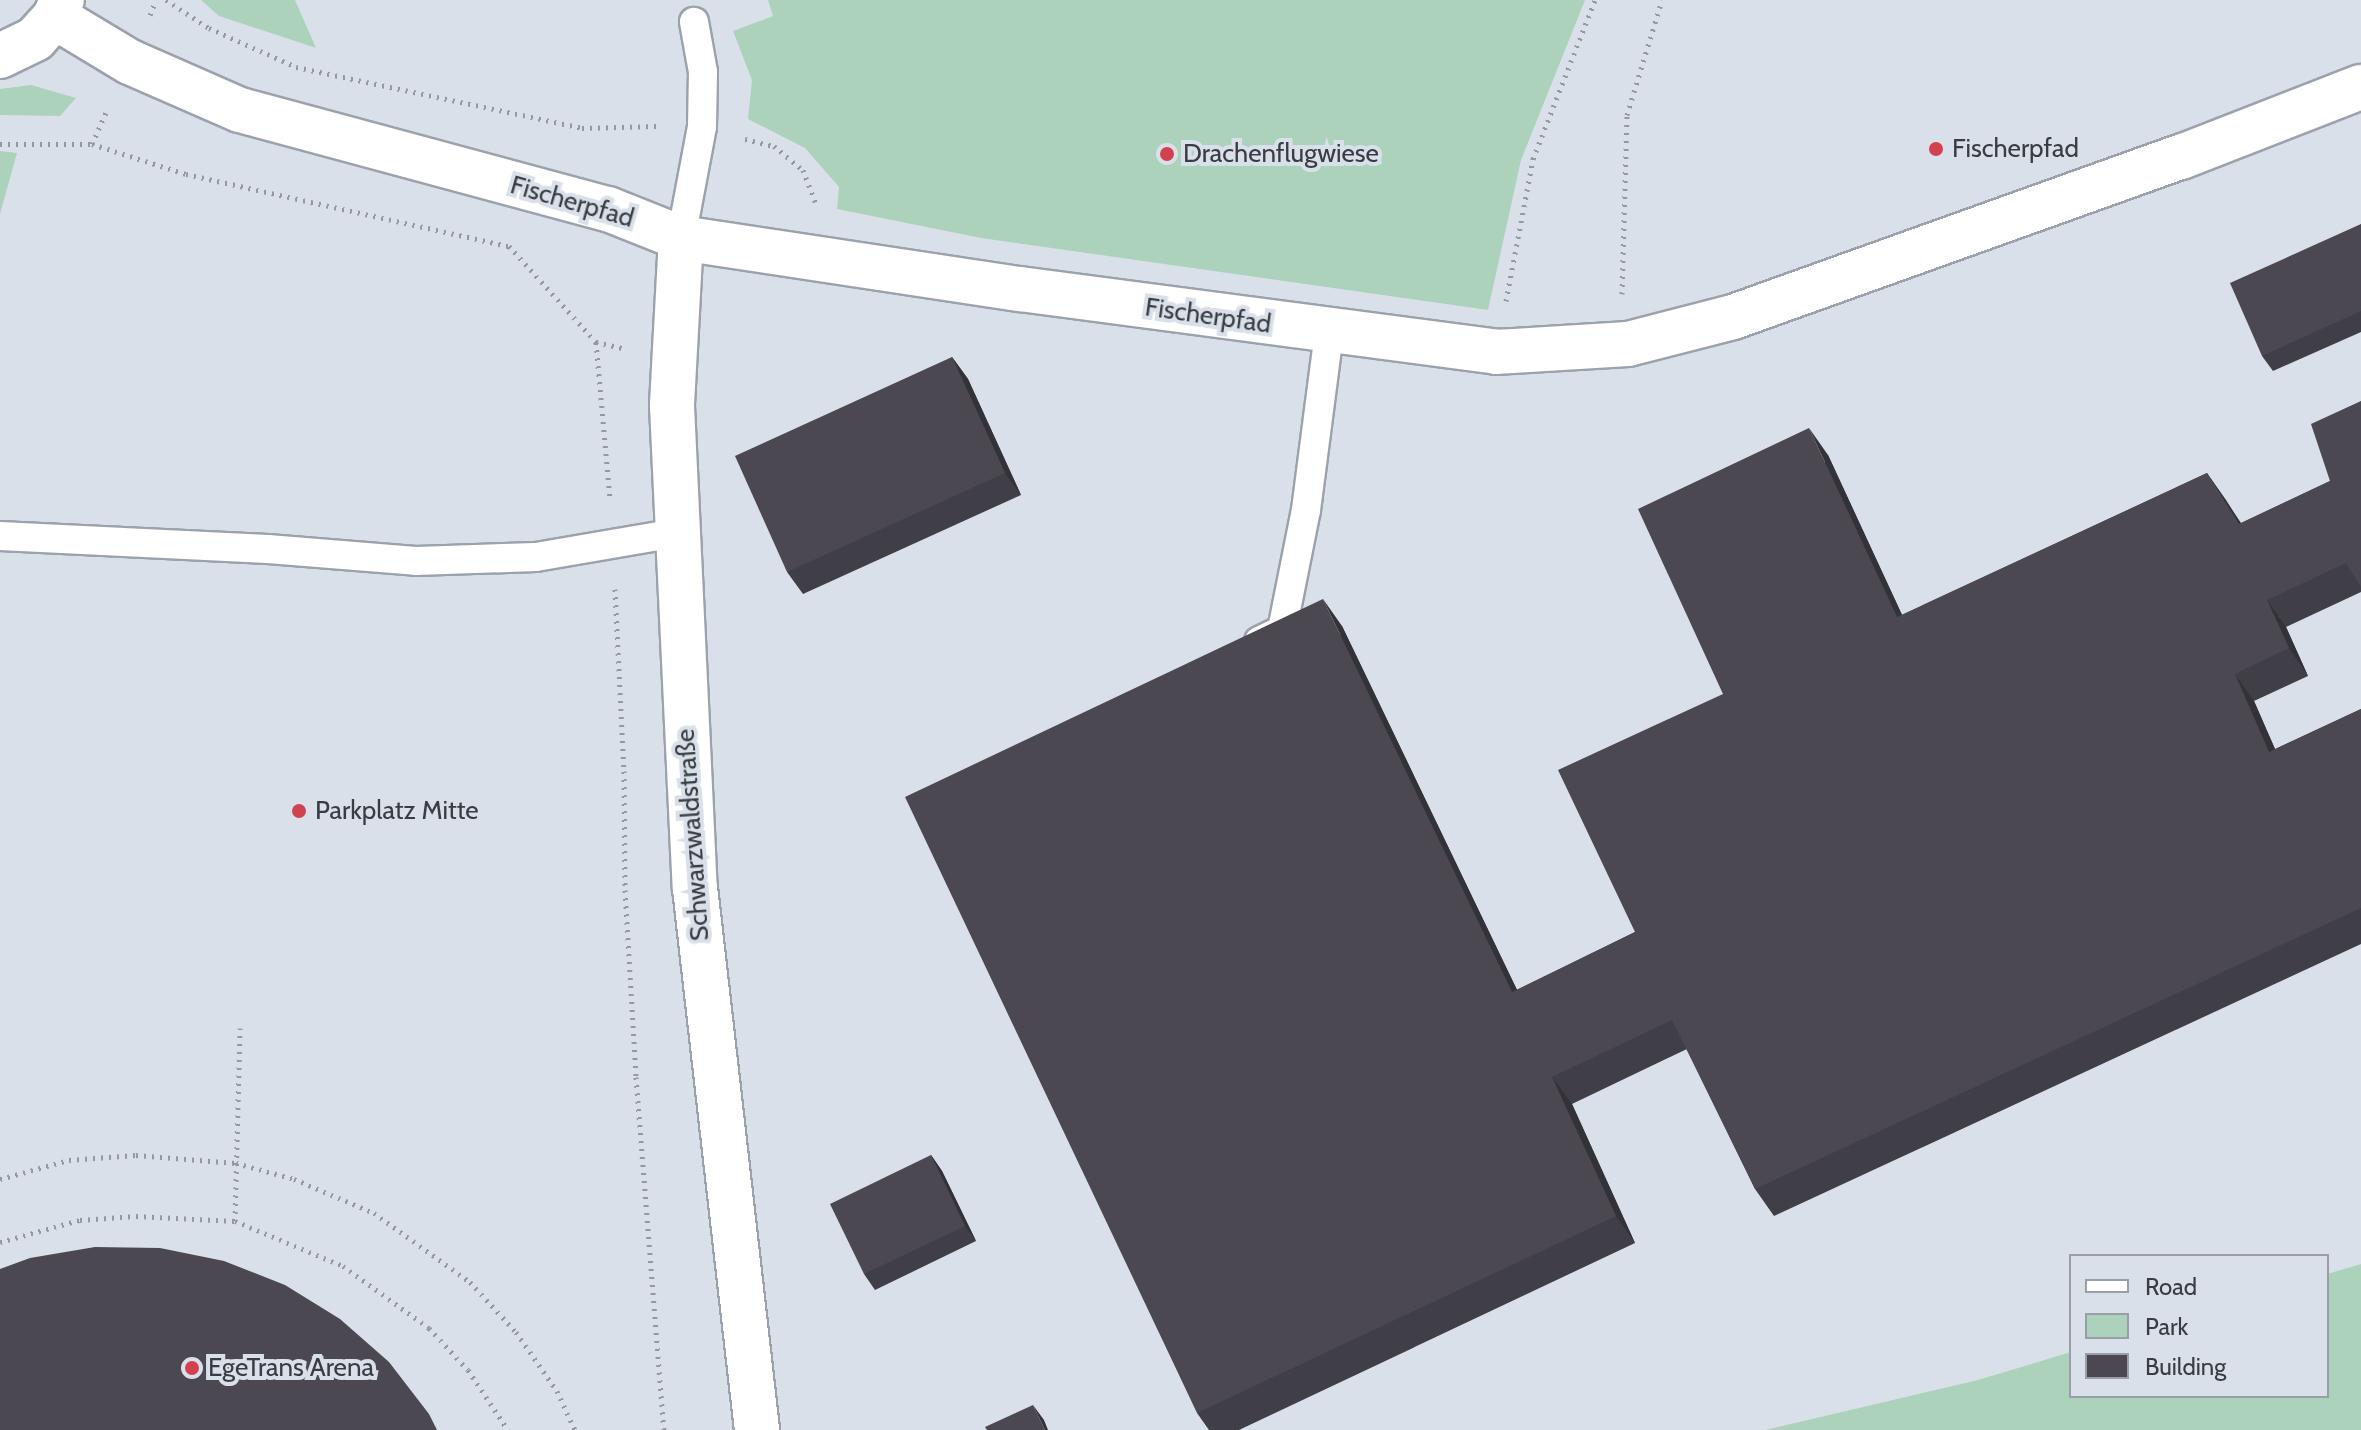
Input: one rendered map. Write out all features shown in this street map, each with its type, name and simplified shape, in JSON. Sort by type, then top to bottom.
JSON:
[{"type":"street","name":"Fischerpfad","points":[[58,9],[130,62],[240,110],[608,209],[681,238],[1329,333],[1496,352],[1628,344],[1747,312],[2181,157],[2361,87]]},
{"type":"street","points":[[0,56],[35,39],[58,9]]},
{"type":"street","name":"Schwarzwaldstraße","points":[[681,238],[672,406],[695,888],[757,1430]]},
{"type":"lane","points":[[681,238],[702,127],[703,72],[694,22]]},
{"type":"lane","points":[[1239,651],[1282,630],[1308,497],[1329,333]]},
{"type":"lane","points":[[0,536],[268,549],[416,561],[536,557],[676,533]]},
{"type":"path","points":[[166,0],[209,28],[296,67],[582,128],[702,127],[774,146],[803,170],[818,203],[813,258]]},
{"type":"path","points":[[1496,352],[1533,159],[1595,0]]},
{"type":"path","points":[[1628,344],[1622,302],[1627,115],[1662,0]]},
{"type":"path","points":[[0,144],[92,144],[186,174],[509,246],[596,342],[613,543],[624,771],[625,890],[636,1077],[664,1430]]},
{"type":"path","points":[[235,1221],[240,1028]]},
{"type":"path","points":[[0,1179],[69,1160],[136,1155],[236,1163],[294,1179],[374,1213],[470,1282],[516,1332],[557,1391],[575,1430]]},
{"type":"path","points":[[0,1242],[80,1220],[136,1216],[235,1221],[343,1266],[429,1328],[468,1370],[508,1430]]},
{"type":"green space","points":[[201,0],[295,0],[316,48],[219,16]]},
{"type":"green space","name":"Drachenflugwiese","points":[[768,0],[1585,0],[1521,160],[1488,310],[981,238],[837,209],[839,187],[805,148],[748,119],[752,80],[733,31],[773,16]]},
{"type":"green space","points":[[31,85],[76,98],[60,116],[0,115],[0,89]]},
{"type":"green space","points":[[0,151],[17,153],[0,214]]},
{"type":"green space","points":[[2361,1264],[2361,1430],[1765,1430],[1978,1380],[2069,1353],[2069,1398],[2329,1398],[2329,1273]]},
{"type":"building","points":[[2361,224],[2361,311],[2262,356],[2230,283]]},
{"type":"building","points":[[952,357],[1005,473],[787,572],[735,456]]},
{"type":"building","points":[[2361,401],[2361,587],[2346,563],[2267,600],[2289,648],[2235,674],[2269,752],[2361,709],[2361,908],[1755,1189],[1672,1020],[1552,1077],[1616,1216],[1197,1413],[905,797],[1323,599],[1512,992],[1635,932],[1558,770],[1723,694],[1638,509],[1809,428],[1897,617],[2207,473],[2239,524],[2330,481],[2311,424]]},
{"type":"building","points":[[931,1155],[965,1226],[864,1274],[830,1204]]},
{"type":"building","name":"EgeTrans Arena","points":[[95,1247],[160,1248],[224,1261],[285,1285],[340,1319],[389,1362],[429,1414],[437,1430],[0,1430],[0,1269],[30,1258]]},
{"type":"building","points":[[1033,1405],[1045,1430],[987,1430],[985,1427]]},
{"type":"place","name":"Fischerpfad","points":[[1936,149]]},
{"type":"place","name":"Drachenflugwiese","points":[[1167,154]]},
{"type":"place","name":"Parkplatz Mitte","points":[[299,811]]},
{"type":"place","name":"EgeTrans Arena","points":[[192,1368]]}]
